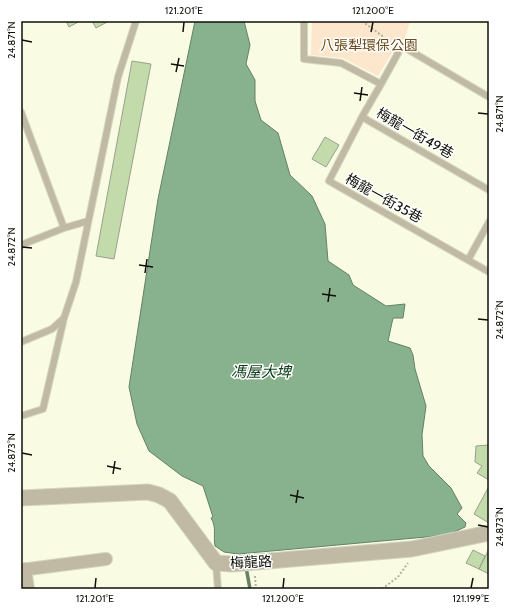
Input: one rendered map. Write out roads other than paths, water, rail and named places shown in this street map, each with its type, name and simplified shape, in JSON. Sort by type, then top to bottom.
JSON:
[{"type":"street","name":"梅龍路","points":[[21,498],[123,492],[148,492],[159,495],[170,501],[216,563],[232,564],[412,549],[489,533]]},
{"type":"street","points":[[28,589],[23,570],[106,559]]},
{"type":"lane","points":[[21,416],[43,409],[64,318],[76,282],[118,76],[136,21]]},
{"type":"lane","name":"梅龍一街49巷","points":[[304,21],[304,60],[341,63],[381,84],[362,117],[489,190]]},
{"type":"lane","points":[[381,84],[402,46],[489,97]]},
{"type":"lane","points":[[21,112],[64,228]]},
{"type":"lane","name":"梅龍一街35巷","points":[[362,117],[329,181],[489,272]]},
{"type":"lane","points":[[21,245],[64,228],[88,221]]},
{"type":"lane","points":[[468,260],[489,222]]},
{"type":"lane","points":[[21,342],[52,328],[64,318]]},
{"type":"lane","points":[[216,563],[218,589]]},
{"type":"water","name":"馮屋大埤","points":[[195,21],[244,21],[250,45],[246,64],[255,80],[255,101],[261,120],[278,133],[290,175],[312,196],[325,224],[328,261],[349,275],[353,285],[386,306],[405,304],[403,318],[393,318],[388,341],[410,348],[413,355],[415,369],[426,406],[422,435],[423,456],[429,466],[451,488],[462,508],[457,514],[466,523],[465,527],[448,535],[238,554],[224,552],[215,546],[214,528],[211,518],[213,517],[203,486],[182,476],[149,451],[137,424],[129,387],[158,199]]},
{"type":"waterway","points":[[246,567],[250,589]]},
{"type":"park label","name":"八張犁環保公園","points":[[369,45]]}]
